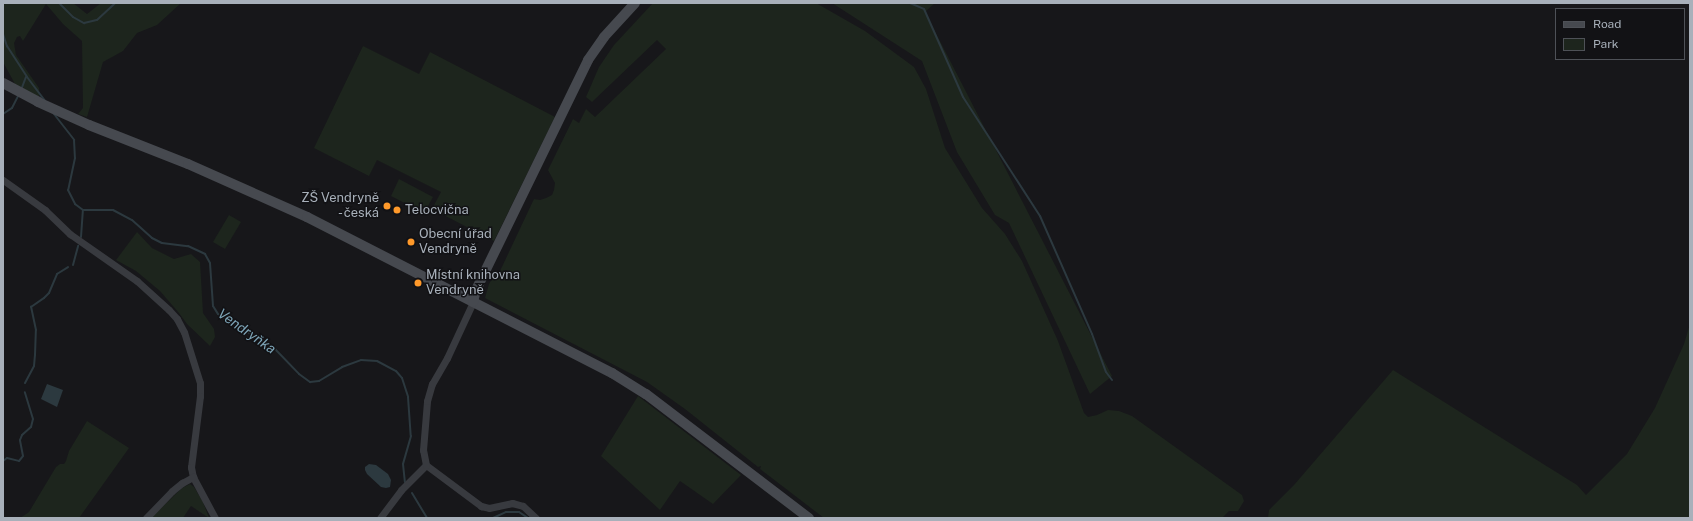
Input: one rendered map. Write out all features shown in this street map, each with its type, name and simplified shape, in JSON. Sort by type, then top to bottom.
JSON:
[{"type":"street","points":[[536,518],[522,506],[512,503],[489,508],[481,506],[426,466],[423,450],[426,401],[432,384],[447,358],[473,302],[476,290],[588,60],[604,37],[635,3]]},
{"type":"street","points":[[3,83],[60,113],[188,164],[301,214],[612,373],[646,394],[809,518]]},
{"type":"street","points":[[3,180],[45,210],[70,234],[137,281],[177,319],[184,332],[200,383],[200,396],[191,459],[193,477],[215,518]]},
{"type":"street","points":[[380,518],[401,490],[426,466]]},
{"type":"street","points":[[146,518],[172,491],[193,477]]},
{"type":"green space","points":[[3,3],[73,3],[87,14],[101,3],[181,3],[157,25],[137,33],[123,51],[103,62],[87,117],[78,114],[83,108],[82,41],[63,24],[46,4],[23,41],[20,36],[17,37],[14,43],[16,55],[39,88],[39,97],[15,84],[3,62]]},
{"type":"green space","points":[[653,3],[816,3],[865,31],[914,67],[926,89],[945,148],[982,208],[1005,234],[1022,261],[1058,341],[1084,413],[1088,417],[1108,410],[1119,411],[1132,416],[1242,495],[1244,501],[1238,511],[1229,511],[1222,518],[824,518],[760,469],[761,466],[758,467],[685,409],[647,382],[485,298],[489,284],[496,272],[500,271],[534,199],[540,200],[552,195],[555,183],[548,170],[573,119],[579,123],[586,109],[595,117],[666,49],[657,40],[592,102],[586,97],[599,67],[614,45]]},
{"type":"green space","points":[[832,3],[935,3],[925,12],[1112,376],[1090,394],[1009,223],[995,215],[957,152],[922,61]]},
{"type":"green space","points":[[363,46],[419,74],[430,52],[555,117],[494,241],[432,209],[441,192],[377,160],[369,176],[314,148]]},
{"type":"green space","points":[[399,179],[433,197],[424,213],[391,196]]},
{"type":"green space","points":[[229,215],[241,222],[225,249],[213,242]]},
{"type":"green space","points":[[137,232],[152,248],[174,259],[191,254],[200,262],[203,313],[214,329],[215,337],[210,346],[187,324],[160,291],[136,271],[116,260]]},
{"type":"green space","points":[[1690,324],[1690,518],[1268,518],[1269,510],[1294,485],[1393,370],[1577,485],[1586,495],[1627,454],[1655,408],[1684,344]]},
{"type":"green space","points":[[638,396],[741,475],[713,504],[680,481],[660,510],[601,456]]},
{"type":"green space","points":[[87,421],[129,448],[79,518],[20,518],[29,512],[56,467],[60,464],[64,464],[69,451]]},
{"type":"green space","points":[[190,484],[194,487],[203,502],[209,518],[191,506],[183,518],[151,518],[182,488]]},
{"type":"shaded area","points":[[47,384],[63,390],[57,407],[41,399]]},
{"type":"shaded area","points":[[369,464],[376,465],[388,474],[391,480],[390,487],[381,487],[367,474],[365,467]]},
{"type":"waterway","name":"Vendryňka","points":[[59,3],[73,17],[84,23],[97,20],[115,3]]},
{"type":"waterway","points":[[910,3],[924,9],[963,97],[1040,216],[1092,334],[1106,372],[1112,380]]},
{"type":"waterway","name":"Vendryňka","points":[[3,34],[7,46],[45,101]]},
{"type":"waterway","points":[[21,90],[26,77]]},
{"type":"waterway","points":[[3,114],[12,108],[18,96]]},
{"type":"waterway","name":"Vendryňka","points":[[54,114],[74,140],[75,158],[68,190],[75,204],[83,210],[113,210],[132,220],[152,238],[162,243],[188,246],[205,254],[210,263],[213,306],[218,314],[274,348],[299,374],[310,382],[319,381],[342,367],[361,360],[377,361],[396,371],[402,378],[408,397],[411,436],[403,464],[405,482]]},
{"type":"waterway","points":[[81,237],[83,210]]},
{"type":"waterway","points":[[73,265],[78,246]]},
{"type":"waterway","points":[[25,383],[34,366],[35,355],[36,330],[31,307],[49,293],[57,274],[68,267]]},
{"type":"waterway","points":[[3,461],[7,458],[19,461],[23,456],[20,440],[22,435],[31,427],[33,419],[25,392]]},
{"type":"waterway","name":"Vendryňka","points":[[412,493],[427,518]]},
{"type":"waterway","name":"Vendryňka","points":[[493,518],[506,512],[519,512],[528,518]]},
{"type":"place","name":"ZŠ Vendryně - česká","points":[[387,206]]},
{"type":"place","name":"Telocvična","points":[[397,210]]},
{"type":"place","name":"Obecní úřad Vendryně","points":[[411,242]]},
{"type":"place","name":"Místní knihovna Vendryně","points":[[418,283]]}]
